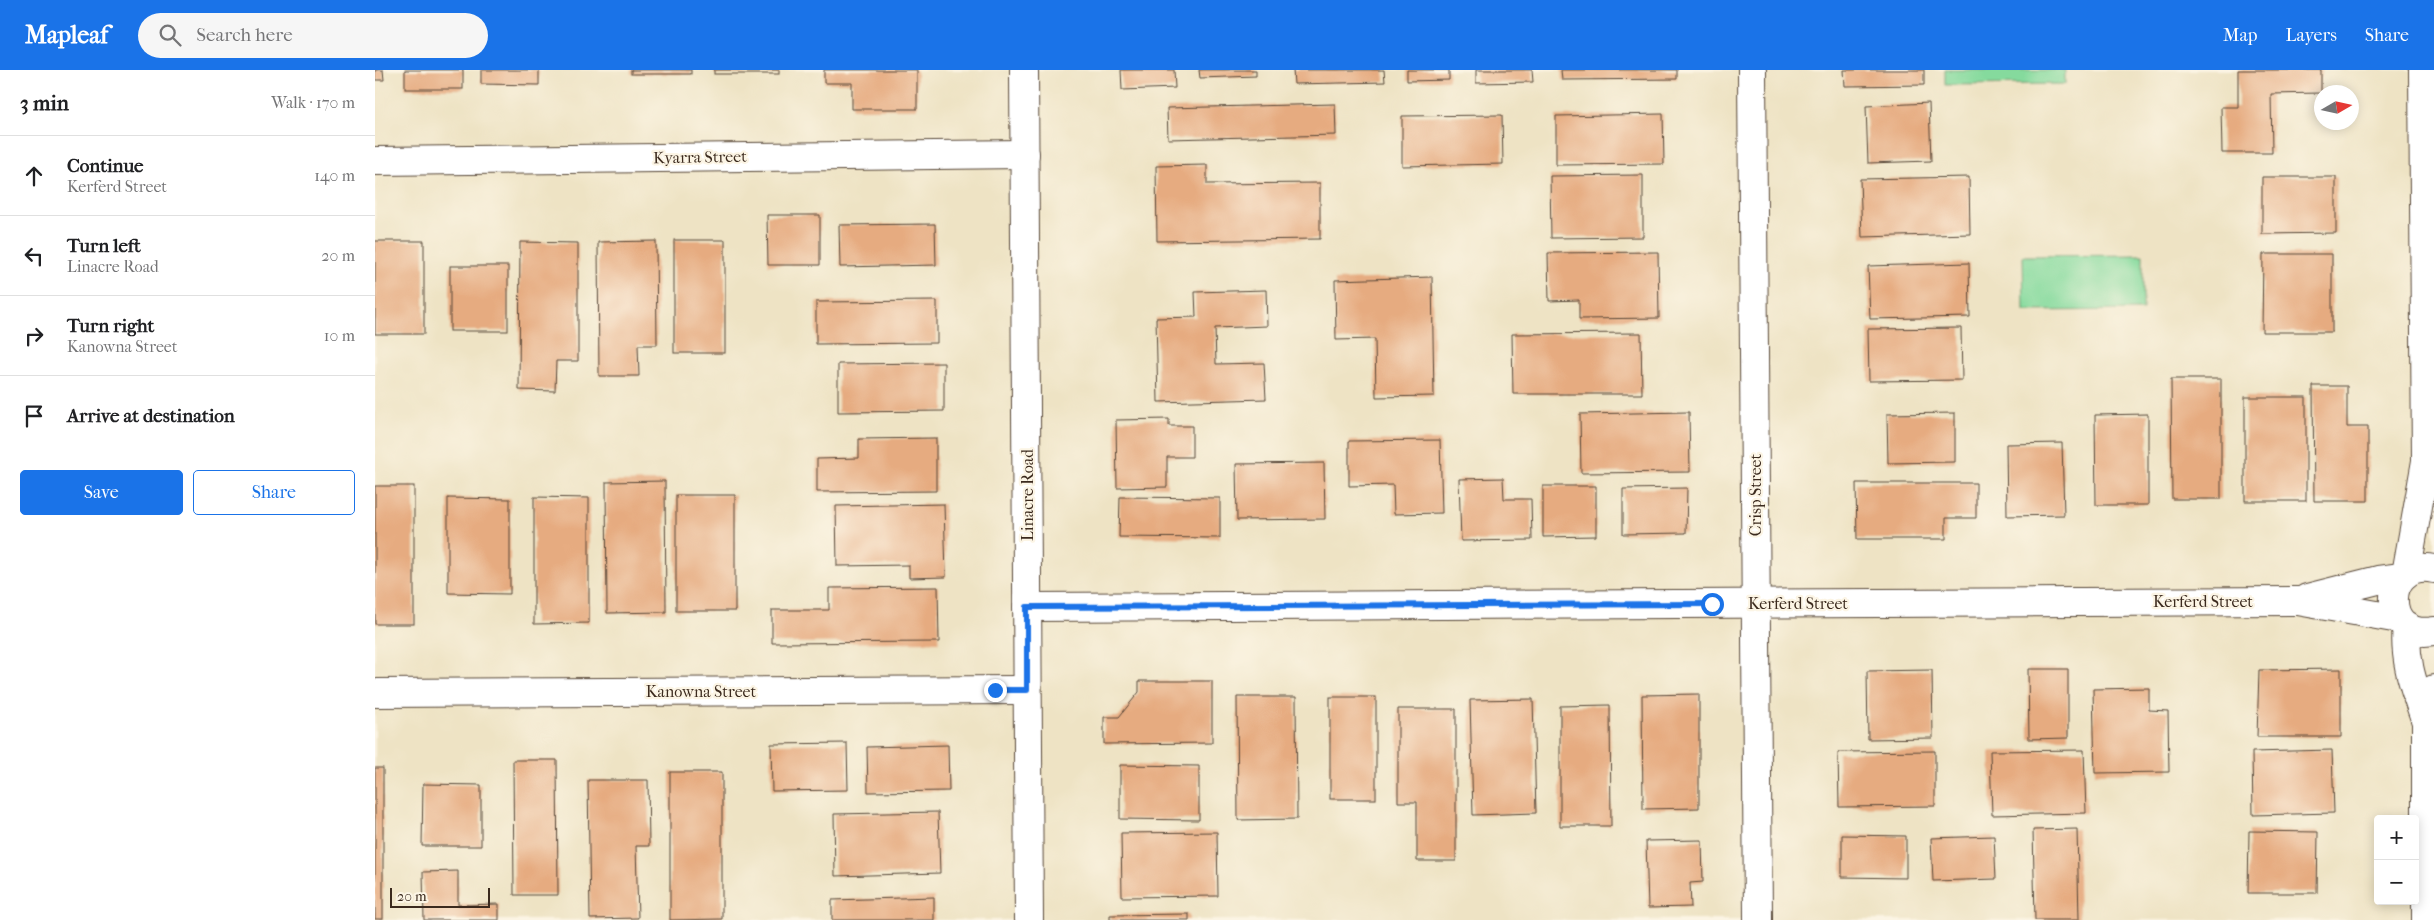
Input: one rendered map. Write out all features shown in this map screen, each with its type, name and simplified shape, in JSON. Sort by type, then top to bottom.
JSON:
[{"type":"street","name":"Linacre Road","points":[[1024,70],[1029,920]]},
{"type":"street","name":"Crisp Street","points":[[1752,70],[1758,920]]},
{"type":"street","points":[[2423,70],[2426,462],[2404,576],[2397,584],[2393,602],[2403,623],[2408,669],[2426,722]]},
{"type":"street","name":"Kyarra Street","points":[[375,161],[1025,154]]},
{"type":"street","points":[[2426,462],[2434,500]]},
{"type":"street","name":"Kerferd Street","points":[[2298,600],[2378,580],[2404,576],[2423,567],[2434,569]]},
{"type":"street","name":"Kerferd Street","points":[[1027,607],[2298,600],[2403,623],[2424,632],[2434,631]]},
{"type":"street","points":[[2427,920],[2426,722],[2434,689]]},
{"type":"street","name":"Kanowna Street","points":[[375,693],[1027,690]]},
{"type":"green space","points":[[1945,70],[2065,70],[2065,84],[1945,85]]},
{"type":"green space","points":[[2143,255],[2143,310],[2024,311],[2023,256]]},
{"type":"building","points":[[375,70],[383,70],[384,80],[375,80]]},
{"type":"building","points":[[405,70],[463,70],[463,89],[405,89]]},
{"type":"building","points":[[481,70],[539,70],[539,85],[481,84]]},
{"type":"building","points":[[631,70],[691,70],[691,74],[631,74]]},
{"type":"building","points":[[714,70],[779,70],[779,74],[714,74]]},
{"type":"building","points":[[824,70],[917,70],[917,109],[852,109],[852,83],[824,83]]},
{"type":"building","points":[[1121,70],[1174,70],[1175,88],[1122,90]]},
{"type":"building","points":[[1199,70],[1256,70],[1256,76],[1200,78]]},
{"type":"building","points":[[1293,70],[1384,70],[1385,82],[1294,84]]},
{"type":"building","points":[[1407,70],[1449,70],[1449,80],[1407,81]]},
{"type":"building","points":[[1476,70],[1532,70],[1533,82],[1476,83]]},
{"type":"building","points":[[1561,70],[1677,70],[1677,79],[1562,80]]},
{"type":"building","points":[[1844,70],[1924,70],[1924,85],[1845,86]]},
{"type":"building","points":[[2238,70],[2321,70],[2321,85],[2314,85],[2314,93],[2271,94],[2272,153],[2222,153],[2221,107],[2238,107]]},
{"type":"building","points":[[1929,103],[1931,161],[1868,163],[1866,106]]},
{"type":"building","points":[[1335,104],[1336,135],[1168,139],[1167,108]]},
{"type":"building","points":[[1663,114],[1664,164],[1556,165],[1556,116]]},
{"type":"building","points":[[1502,115],[1503,164],[1402,166],[1402,116]]},
{"type":"building","points":[[1207,165],[1207,184],[1320,183],[1320,239],[1157,241],[1156,166]]},
{"type":"building","points":[[1643,175],[1643,237],[1551,238],[1550,176]]},
{"type":"building","points":[[1969,177],[1970,234],[1862,237],[1860,179]]},
{"type":"building","points":[[2262,177],[2336,177],[2336,233],[2262,234]]},
{"type":"building","points":[[767,215],[820,215],[820,265],[768,265]]},
{"type":"building","points":[[935,224],[936,265],[840,267],[839,225]]},
{"type":"building","points":[[674,240],[725,240],[725,353],[674,353]]},
{"type":"building","points":[[375,241],[424,241],[424,334],[375,334]]},
{"type":"building","points":[[656,241],[657,345],[638,345],[639,376],[599,376],[598,242]]},
{"type":"building","points":[[520,242],[578,243],[578,361],[556,361],[555,391],[519,390]]},
{"type":"building","points":[[1658,252],[1659,318],[1579,319],[1579,300],[1549,301],[1548,253]]},
{"type":"building","points":[[2263,254],[2332,254],[2332,332],[2262,332]]},
{"type":"building","points":[[1969,263],[1970,317],[1870,319],[1868,266]]},
{"type":"building","points":[[450,266],[508,266],[508,331],[450,331]]},
{"type":"building","points":[[1432,277],[1434,396],[1376,397],[1375,339],[1336,340],[1335,280]]},
{"type":"building","points":[[1266,290],[1267,326],[1215,328],[1216,364],[1264,363],[1266,399],[1158,402],[1156,318],[1196,317],[1195,292]]},
{"type":"building","points":[[937,301],[937,343],[816,344],[816,302]]},
{"type":"building","points":[[1961,328],[1962,380],[1869,381],[1868,329]]},
{"type":"building","points":[[1641,333],[1642,394],[1513,394],[1512,334]]},
{"type":"building","points":[[944,363],[944,411],[838,412],[838,364]]},
{"type":"building","points":[[2171,379],[2221,379],[2221,499],[2172,499]]},
{"type":"building","points":[[2313,386],[2347,386],[2347,427],[2368,427],[2368,501],[2314,501]]},
{"type":"building","points":[[2245,397],[2306,397],[2306,501],[2245,501]]},
{"type":"building","points":[[1689,412],[1690,472],[1581,473],[1580,414]]},
{"type":"building","points":[[1955,413],[1955,462],[1888,463],[1887,414]]},
{"type":"building","points":[[2148,414],[2148,505],[2096,505],[2095,415]]},
{"type":"building","points":[[1169,419],[1169,426],[1192,426],[1192,457],[1167,457],[1167,487],[1117,488],[1116,420]]},
{"type":"building","points":[[936,438],[936,491],[817,492],[817,459],[859,458],[859,439]]},
{"type":"building","points":[[1440,440],[1442,513],[1394,514],[1393,485],[1349,486],[1349,441]]},
{"type":"building","points":[[2062,443],[2064,515],[2007,516],[2006,444]]},
{"type":"building","points":[[1324,463],[1325,519],[1237,520],[1236,464]]},
{"type":"building","points":[[1503,478],[1504,499],[1531,499],[1532,540],[1461,541],[1459,479]]},
{"type":"building","points":[[665,481],[666,612],[607,613],[606,482]]},
{"type":"building","points":[[1856,483],[1976,483],[1976,518],[1946,518],[1946,539],[1857,539]]},
{"type":"building","points":[[375,486],[414,486],[414,624],[375,624]]},
{"type":"building","points":[[1543,486],[1596,486],[1596,536],[1543,537]]},
{"type":"building","points":[[1687,488],[1686,533],[1623,534],[1623,489]]},
{"type":"building","points":[[676,495],[735,495],[735,611],[676,611]]},
{"type":"building","points":[[534,497],[589,498],[589,623],[534,624]]},
{"type":"building","points":[[1120,497],[1220,498],[1220,538],[1119,537]]},
{"type":"building","points":[[448,498],[510,499],[510,594],[448,593]]},
{"type":"building","points":[[944,504],[946,577],[909,578],[909,565],[837,566],[836,506]]},
{"type":"building","points":[[938,587],[939,642],[772,643],[772,610],[829,610],[829,588]]},
{"type":"building","points":[[2028,669],[2068,669],[2068,738],[2029,739]]},
{"type":"building","points":[[2341,669],[2341,737],[2257,737],[2259,670]]},
{"type":"building","points":[[1932,670],[1933,738],[1868,739],[1867,671]]},
{"type":"building","points":[[1139,681],[1212,681],[1212,743],[1104,744],[1104,717],[1119,717],[1139,692]]},
{"type":"building","points":[[2149,688],[2149,710],[2168,711],[2169,772],[2095,773],[2093,689]]},
{"type":"building","points":[[1699,694],[1699,808],[1643,809],[1642,695]]},
{"type":"building","points":[[1237,697],[1296,697],[1297,819],[1238,820]]},
{"type":"building","points":[[1330,697],[1376,697],[1376,799],[1330,799]]},
{"type":"building","points":[[1533,699],[1536,813],[1473,815],[1470,700]]},
{"type":"building","points":[[1610,705],[1611,826],[1560,826],[1560,706]]},
{"type":"building","points":[[1398,709],[1456,709],[1456,861],[1417,861],[1417,802],[1398,802]]},
{"type":"building","points":[[847,743],[848,790],[772,791],[771,744]]},
{"type":"building","points":[[948,745],[949,791],[868,792],[867,747]]},
{"type":"building","points":[[2084,750],[2086,813],[1992,815],[1990,751]]},
{"type":"building","points":[[2332,750],[2334,813],[2253,815],[2252,752]]},
{"type":"building","points":[[1935,751],[1935,806],[1839,807],[1838,752]]},
{"type":"building","points":[[513,760],[557,760],[558,895],[514,895]]},
{"type":"building","points":[[1120,765],[1199,766],[1199,820],[1120,819]]},
{"type":"building","points":[[375,768],[383,768],[383,919],[375,919]]},
{"type":"building","points":[[670,772],[722,772],[722,919],[670,920]]},
{"type":"building","points":[[588,780],[648,780],[649,846],[636,846],[638,918],[590,919]]},
{"type":"building","points":[[423,784],[481,785],[481,846],[422,846]]},
{"type":"building","points":[[938,812],[940,873],[835,876],[834,814]]},
{"type":"building","points":[[2077,829],[2079,920],[2035,920],[2033,830]]},
{"type":"building","points":[[2249,831],[2318,832],[2317,893],[2248,893]]},
{"type":"building","points":[[1217,832],[1218,896],[1122,897],[1121,833]]},
{"type":"building","points":[[1842,835],[1906,836],[1906,878],[1842,877]]},
{"type":"building","points":[[1994,836],[1996,879],[1933,881],[1931,838]]},
{"type":"building","points":[[1702,840],[1703,882],[1690,883],[1691,907],[1648,908],[1646,841]]},
{"type":"building","points":[[458,871],[458,905],[499,904],[499,920],[424,920],[423,872]]},
{"type":"building","points":[[934,897],[934,920],[832,920],[832,900]]},
{"type":"building","points":[[1189,914],[1189,920],[1110,920],[1110,915]]},
{"type":"route","points":[[995,690],[1027,690],[1027,607],[1712,604]]}]
